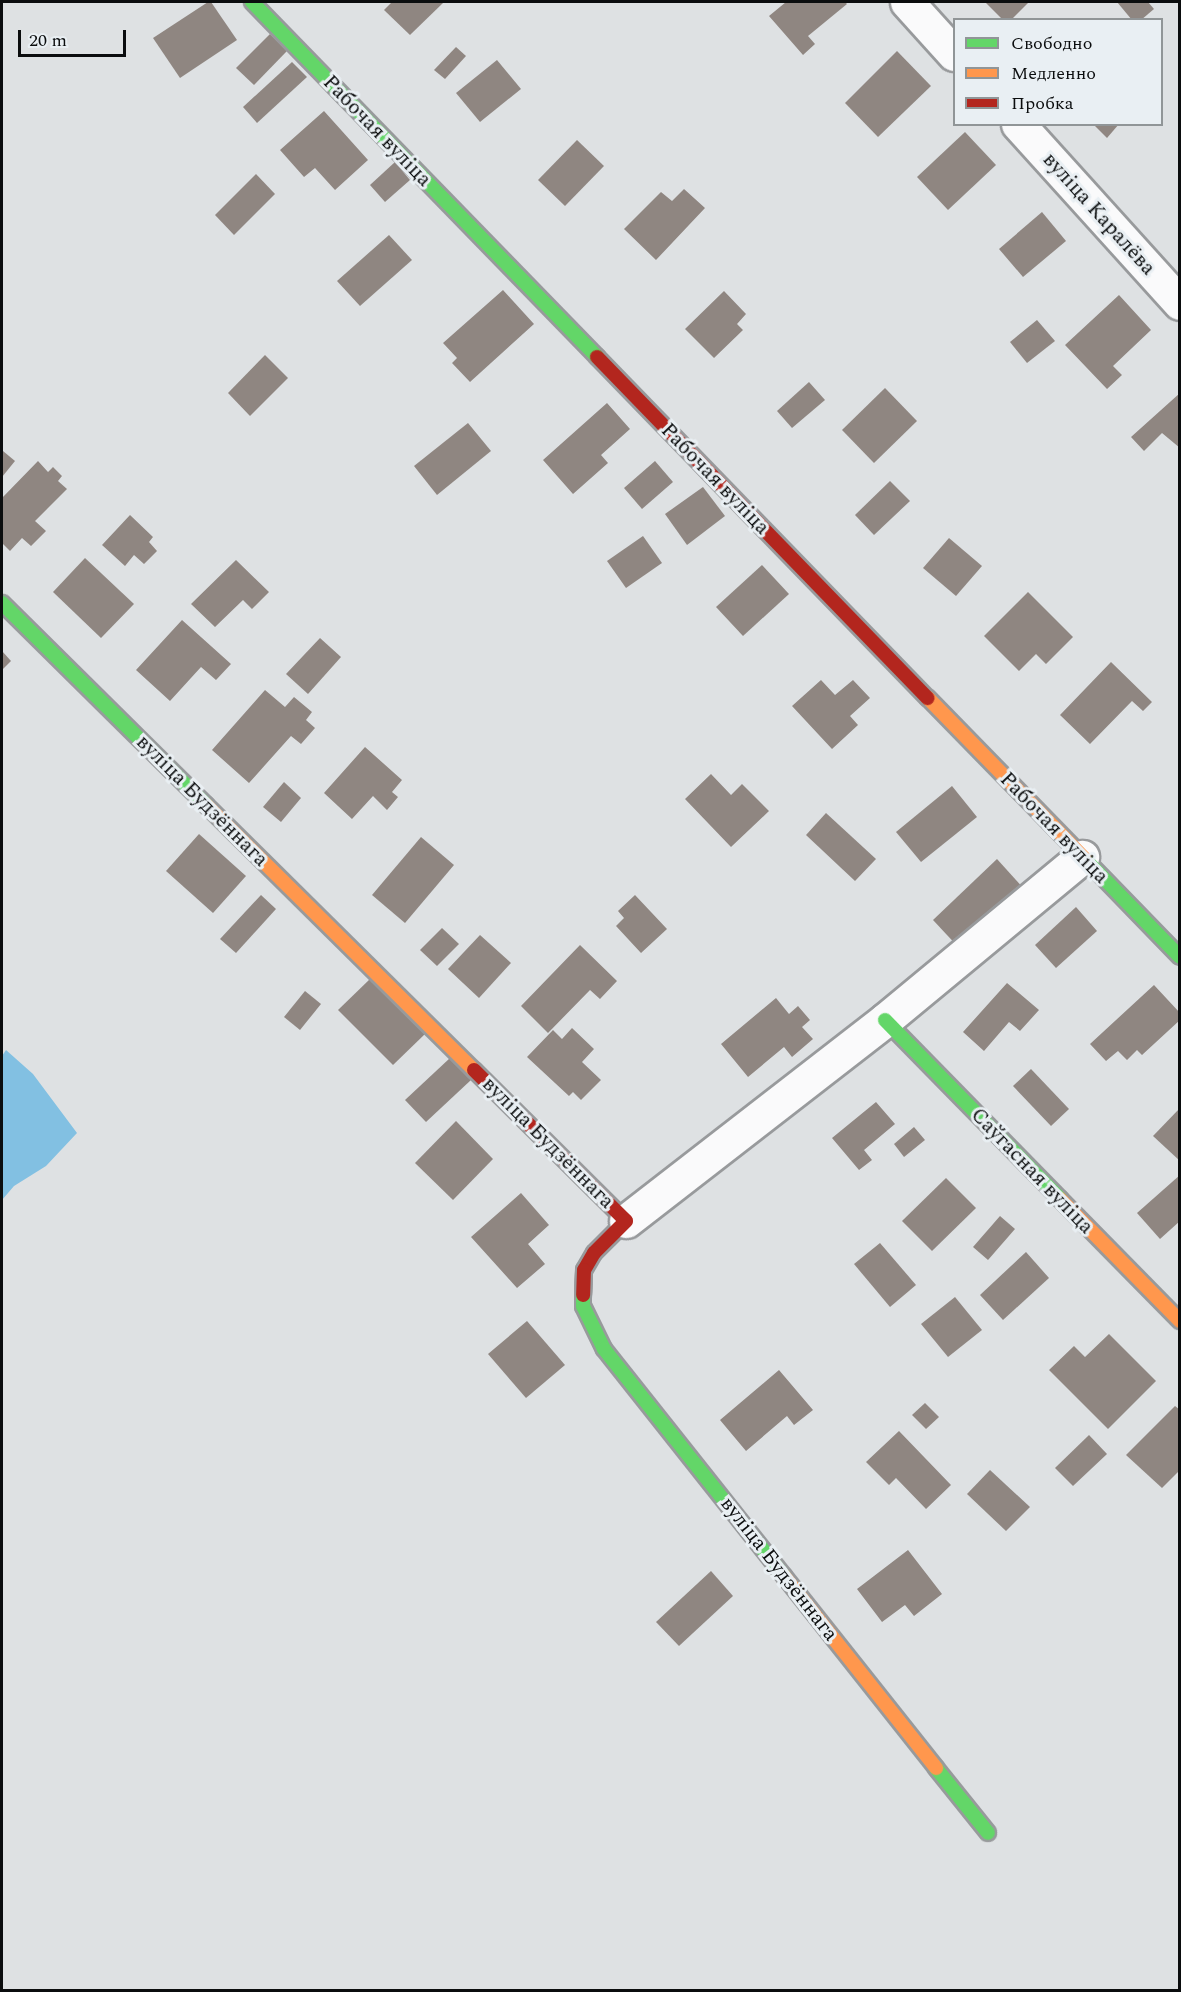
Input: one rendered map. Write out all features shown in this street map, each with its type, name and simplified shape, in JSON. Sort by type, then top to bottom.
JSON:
[{"type":"street","name":"Рабочая вуліца","points":[[252,2],[1179,957]]},
{"type":"street","points":[[907,2],[953,53]]},
{"type":"street","name":"вуліца Каралёва","points":[[1020,126],[1179,303]]},
{"type":"street","name":"вуліца Будзённага","points":[[2,603],[626,1221],[594,1253],[584,1270],[583,1306],[604,1349],[988,1833]]},
{"type":"street","points":[[626,1221],[885,1020],[1082,857]]},
{"type":"street","name":"Саўгасная вуліца","points":[[885,1020],[1179,1321]]},
{"type":"water","points":[[6,1050],[33,1074],[77,1133],[46,1166],[14,1186],[2,1200],[2,1056]]},
{"type":"building","points":[[211,2],[237,40],[180,78],[153,38]]},
{"type":"building","points":[[392,2],[444,2],[410,35],[384,10]]},
{"type":"building","points":[[786,2],[845,2],[847,4],[808,36],[815,44],[803,55],[769,16]]},
{"type":"building","points":[[985,2],[1029,2],[1013,18],[1001,18]]},
{"type":"building","points":[[1117,2],[1148,2],[1154,9],[1143,18],[1130,18]]},
{"type":"building","points":[[270,34],[287,51],[254,85],[236,68]]},
{"type":"building","points":[[456,47],[466,56],[445,79],[434,70]]},
{"type":"building","points":[[897,51],[931,86],[878,137],[845,103]]},
{"type":"building","points":[[497,60],[521,89],[480,122],[456,93]]},
{"type":"building","points":[[292,62],[307,77],[257,123],[243,107]]},
{"type":"building","points":[[324,111],[368,160],[335,190],[315,168],[304,177],[280,150]]},
{"type":"building","points":[[1095,126],[1117,126],[1107,138]]},
{"type":"building","points":[[965,132],[996,165],[948,210],[917,177]]},
{"type":"building","points":[[577,140],[604,166],[565,206],[538,180]]},
{"type":"building","points":[[395,162],[410,180],[385,202],[370,185]]},
{"type":"building","points":[[256,174],[275,194],[234,235],[215,215]]},
{"type":"building","points":[[684,189],[705,208],[656,260],[624,229],[661,192],[672,201]]},
{"type":"building","points":[[1042,212],[1066,241],[1023,277],[999,249]]},
{"type":"building","points":[[389,235],[412,260],[360,306],[337,281]]},
{"type":"building","points":[[503,290],[534,324],[470,382],[452,363],[457,358],[443,343]]},
{"type":"building","points":[[724,291],[746,314],[737,324],[743,330],[714,358],[685,329]]},
{"type":"building","points":[[1119,295],[1151,330],[1113,366],[1122,375],[1107,389],[1065,345]]},
{"type":"building","points":[[1037,320],[1055,341],[1027,363],[1010,342]]},
{"type":"building","points":[[265,355],[288,378],[250,416],[228,393]]},
{"type":"building","points":[[809,382],[825,400],[792,428],[777,411]]},
{"type":"building","points":[[885,388],[917,421],[874,463],[842,430]]},
{"type":"building","points":[[1180,393],[1180,448],[1162,433],[1144,451],[1131,437]]},
{"type":"building","points":[[607,403],[630,429],[601,455],[608,463],[573,494],[543,460]]},
{"type":"building","points":[[468,423],[491,451],[437,495],[414,466]]},
{"type":"building","points":[[2,452],[15,461],[2,477]]},
{"type":"building","points":[[38,461],[48,472],[53,467],[62,476],[58,481],[67,489],[35,521],[46,531],[31,546],[22,538],[10,551],[2,543],[2,498]]},
{"type":"building","points":[[655,461],[673,482],[642,509],[624,488]]},
{"type":"building","points":[[890,481],[910,501],[874,535],[855,515]]},
{"type":"building","points":[[703,487],[725,516],[687,545],[665,514]]},
{"type":"building","points":[[130,515],[153,537],[149,542],[157,551],[144,564],[134,555],[125,566],[102,545]]},
{"type":"building","points":[[643,536],[662,563],[626,588],[607,561]]},
{"type":"building","points":[[949,538],[982,566],[956,596],[923,568]]},
{"type":"building","points":[[85,558],[134,604],[101,638],[53,592]]},
{"type":"building","points":[[236,560],[269,592],[252,609],[243,600],[215,627],[191,604]]},
{"type":"building","points":[[762,565],[789,594],[743,636],[716,607]]},
{"type":"building","points":[[1028,592],[1073,637],[1046,664],[1036,654],[1019,671],[984,636]]},
{"type":"building","points":[[182,620],[231,664],[216,680],[201,667],[170,701],[136,670]]},
{"type":"building","points":[[320,638],[341,657],[308,694],[286,674]]},
{"type":"building","points":[[2,651],[11,661],[2,670]]},
{"type":"building","points":[[1111,662],[1152,702],[1143,711],[1132,701],[1090,744],[1060,715]]},
{"type":"building","points":[[821,680],[835,695],[853,680],[870,698],[850,716],[858,725],[832,749],[792,706]]},
{"type":"building","points":[[265,690],[285,707],[294,697],[312,712],[306,720],[315,728],[301,744],[291,736],[249,783],[212,750]]},
{"type":"building","points":[[365,747],[402,780],[392,792],[398,797],[387,810],[373,796],[352,819],[324,793]]},
{"type":"building","points":[[711,774],[731,795],[742,784],[769,811],[731,847],[685,799]]},
{"type":"building","points":[[284,782],[301,798],[281,822],[263,807]]},
{"type":"building","points":[[952,786],[977,817],[921,862],[896,832]]},
{"type":"building","points":[[826,813],[876,859],[855,881],[806,835]]},
{"type":"building","points":[[199,834],[246,876],[213,913],[166,871]]},
{"type":"building","points":[[421,837],[454,865],[405,923],[372,895]]},
{"type":"building","points":[[997,859],[1025,890],[961,950],[933,920]]},
{"type":"building","points":[[261,895],[276,909],[236,953],[220,939]]},
{"type":"building","points":[[635,895],[667,929],[641,953],[616,926],[624,918],[618,911]]},
{"type":"building","points":[[1076,907],[1097,931],[1056,968],[1035,945]]},
{"type":"building","points":[[442,928],[459,944],[437,966],[420,950]]},
{"type":"building","points":[[480,935],[511,963],[479,998],[448,969]]},
{"type":"building","points":[[580,945],[617,981],[600,999],[590,990],[548,1033],[521,1006]]},
{"type":"building","points":[[371,978],[425,1034],[393,1065],[338,1010]]},
{"type":"building","points":[[1007,983],[1039,1010],[1020,1031],[1009,1022],[984,1051],[963,1032]]},
{"type":"building","points":[[1154,985],[1180,1013],[1180,1020],[1142,1055],[1137,1050],[1127,1060],[1118,1051],[1106,1061],[1090,1044]]},
{"type":"building","points":[[305,991],[321,1004],[300,1030],[284,1017]]},
{"type":"building","points":[[776,998],[789,1014],[798,1006],[810,1020],[802,1027],[813,1039],[792,1057],[784,1047],[748,1077],[721,1044]]},
{"type":"building","points":[[572,1028],[594,1049],[582,1062],[601,1080],[581,1100],[573,1092],[569,1096],[527,1057],[553,1030],[562,1039]]},
{"type":"building","points":[[450,1058],[471,1080],[426,1122],[405,1100]]},
{"type":"building","points":[[1031,1069],[1069,1109],[1051,1126],[1013,1086]]},
{"type":"building","points":[[876,1102],[895,1124],[864,1150],[872,1160],[859,1170],[832,1138]]},
{"type":"building","points":[[1180,1108],[1180,1161],[1153,1136]]},
{"type":"building","points":[[456,1121],[493,1159],[453,1200],[415,1163]]},
{"type":"building","points":[[914,1127],[925,1140],[904,1157],[894,1144]]},
{"type":"building","points":[[1180,1175],[1180,1221],[1160,1239],[1137,1213]]},
{"type":"building","points":[[946,1178],[976,1208],[932,1251],[902,1221]]},
{"type":"building","points":[[521,1193],[549,1225],[528,1244],[545,1264],[517,1288],[471,1237]]},
{"type":"building","points":[[1000,1216],[1015,1229],[988,1260],[973,1247]]},
{"type":"building","points":[[880,1243],[916,1285],[890,1307],[854,1264]]},
{"type":"building","points":[[1026,1252],[1049,1278],[1003,1320],[980,1295]]},
{"type":"building","points":[[955,1297],[982,1330],[948,1357],[921,1324]]},
{"type":"building","points":[[527,1321],[565,1365],[526,1398],[488,1354]]},
{"type":"building","points":[[1109,1334],[1156,1381],[1108,1429],[1049,1370],[1074,1346],[1085,1357]]},
{"type":"building","points":[[779,1370],[813,1410],[794,1425],[787,1416],[746,1451],[720,1420]]},
{"type":"building","points":[[925,1403],[939,1417],[926,1429],[912,1415]]},
{"type":"building","points":[[1175,1406],[1180,1410],[1180,1470],[1162,1488],[1126,1455]]},
{"type":"building","points":[[899,1431],[951,1485],[926,1509],[896,1478],[889,1485],[866,1462]]},
{"type":"building","points":[[1089,1435],[1107,1454],[1073,1486],[1055,1468]]},
{"type":"building","points":[[990,1470],[1030,1507],[1006,1531],[967,1494]]},
{"type":"building","points":[[908,1550],[942,1594],[914,1616],[905,1605],[882,1622],[857,1589]]},
{"type":"building","points":[[711,1571],[733,1596],[679,1646],[656,1622]]},
{"type":"traffic: fast","points":[[252,2],[597,357]]},
{"type":"traffic: fast","points":[[2,603],[206,805]]},
{"type":"traffic: fast","points":[[1085,859],[1180,957]]},
{"type":"traffic: fast","points":[[885,1020],[1060,1199]]},
{"type":"traffic: fast","points":[[583,1295],[583,1306],[604,1349],[784,1576]]},
{"type":"traffic: fast","points":[[936,1768],[988,1833]]},
{"type":"traffic: slow","points":[[928,698],[1085,859]]},
{"type":"traffic: slow","points":[[206,805],[474,1070]]},
{"type":"traffic: slow","points":[[1060,1199],[1180,1321]]},
{"type":"traffic: slow","points":[[784,1576],[936,1768]]},
{"type":"traffic: jam","points":[[597,357],[928,698]]},
{"type":"traffic: jam","points":[[474,1070],[626,1221],[594,1253],[584,1270],[583,1295]]}]
